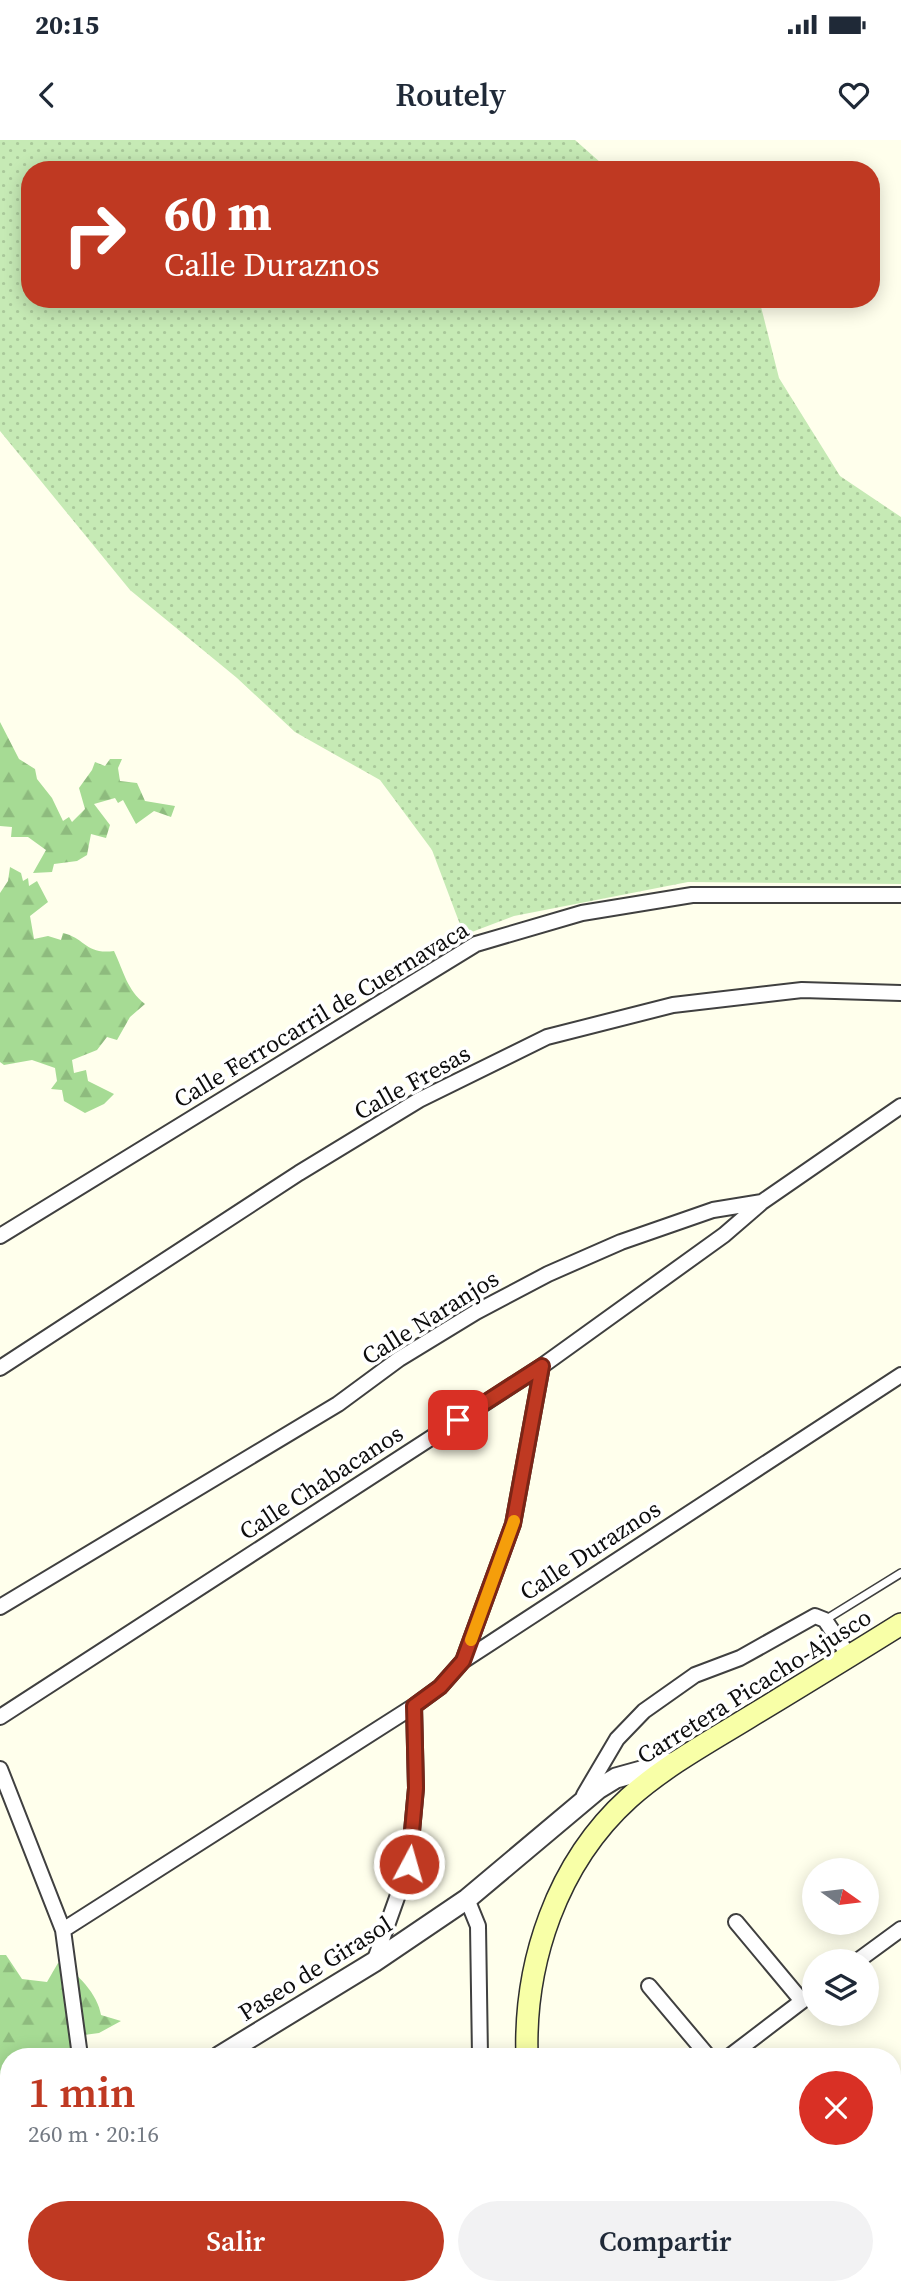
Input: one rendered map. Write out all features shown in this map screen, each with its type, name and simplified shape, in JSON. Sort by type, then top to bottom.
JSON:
[{"type":"main road","name":"Carretera Picacho-Ajusco","points":[[527,2048],[528,2000],[543,1931],[586,1849],[606,1824],[628,1799],[676,1761],[901,1623]]},
{"type":"street","name":"Calle Ferrocarril de Cuernavaca","points":[[0,1236],[476,944],[582,913],[692,895],[901,895]]},
{"type":"street","name":"Calle Fresas","points":[[0,1368],[299,1173],[407,1108],[547,1037],[673,1005],[802,990],[901,993]]},
{"type":"street","name":"Calle Naranjos","points":[[0,1607],[338,1404],[400,1359],[476,1312],[548,1274],[621,1242],[713,1210],[762,1202],[901,1106]]},
{"type":"street","name":"Calle Chabacanos","points":[[0,1717],[542,1366],[724,1235],[762,1202]]},
{"type":"street","points":[[463,1661],[513,1524],[542,1366]]},
{"type":"street","name":"Calle Duraznos","points":[[63,1930],[414,1706],[440,1687],[463,1661],[901,1375]]},
{"type":"street","points":[[580,1803],[617,1739],[644,1711],[695,1675],[761,1648],[807,1618],[815,1616],[825,1620],[849,1656]]},
{"type":"street","points":[[374,1962],[409,1864],[416,1788],[414,1706]]},
{"type":"street","name":"Paseo de Girasol","points":[[233,2048],[374,1962],[467,1899],[580,1803],[616,1778],[676,1761]]},
{"type":"street","points":[[0,1769],[63,1930],[79,2048]]},
{"type":"street","points":[[467,1899],[478,1926],[480,2048]]},
{"type":"street","points":[[736,1922],[802,1991]]},
{"type":"street","points":[[874,1949],[901,1929]]},
{"type":"street","points":[[649,1986],[701,2048]]},
{"type":"street","points":[[741,2048],[802,2002]]},
{"type":"lane","points":[[825,1620],[901,1573]]},
{"type":"green space","points":[[0,140],[575,140],[599,161],[21,161],[21,308],[761,308],[779,378],[840,476],[901,517],[901,884],[688,882],[514,916],[464,935],[432,850],[380,780],[295,732],[237,678],[130,590],[0,431]]},
{"type":"green space","points":[[0,722],[19,759],[35,769],[37,779],[52,798],[63,821],[69,817],[72,822],[85,809],[79,788],[95,762],[105,766],[110,759],[122,759],[118,768],[120,781],[137,783],[145,801],[175,806],[171,817],[154,811],[136,824],[123,800],[118,803],[115,798],[94,804],[110,825],[106,838],[91,834],[87,855],[77,861],[54,864],[52,872],[33,873],[46,850],[28,837],[11,837],[12,827],[0,826]]},
{"type":"green space","points":[[10,867],[21,873],[23,881],[28,878],[29,886],[37,881],[48,902],[30,916],[34,939],[48,936],[61,940],[63,933],[97,951],[114,951],[130,987],[145,1004],[130,1017],[117,1040],[107,1037],[97,1050],[72,1060],[74,1073],[86,1070],[88,1081],[114,1094],[104,1104],[85,1113],[64,1101],[62,1090],[51,1089],[57,1081],[55,1068],[32,1060],[4,1065],[0,1062],[0,893],[8,881]]},
{"type":"green space","points":[[0,1955],[6,1955],[22,1979],[47,1982],[58,1963],[79,1978],[91,1992],[101,2015],[121,2021],[99,2033],[84,2035],[82,2048],[0,2048]]},
{"type":"slow traffic","points":[[471,1640],[514,1521]]},
{"type":"route","points":[[409,1864],[416,1788],[414,1706],[440,1687],[463,1661],[513,1524],[529,1449],[542,1366],[458,1420]]}]
